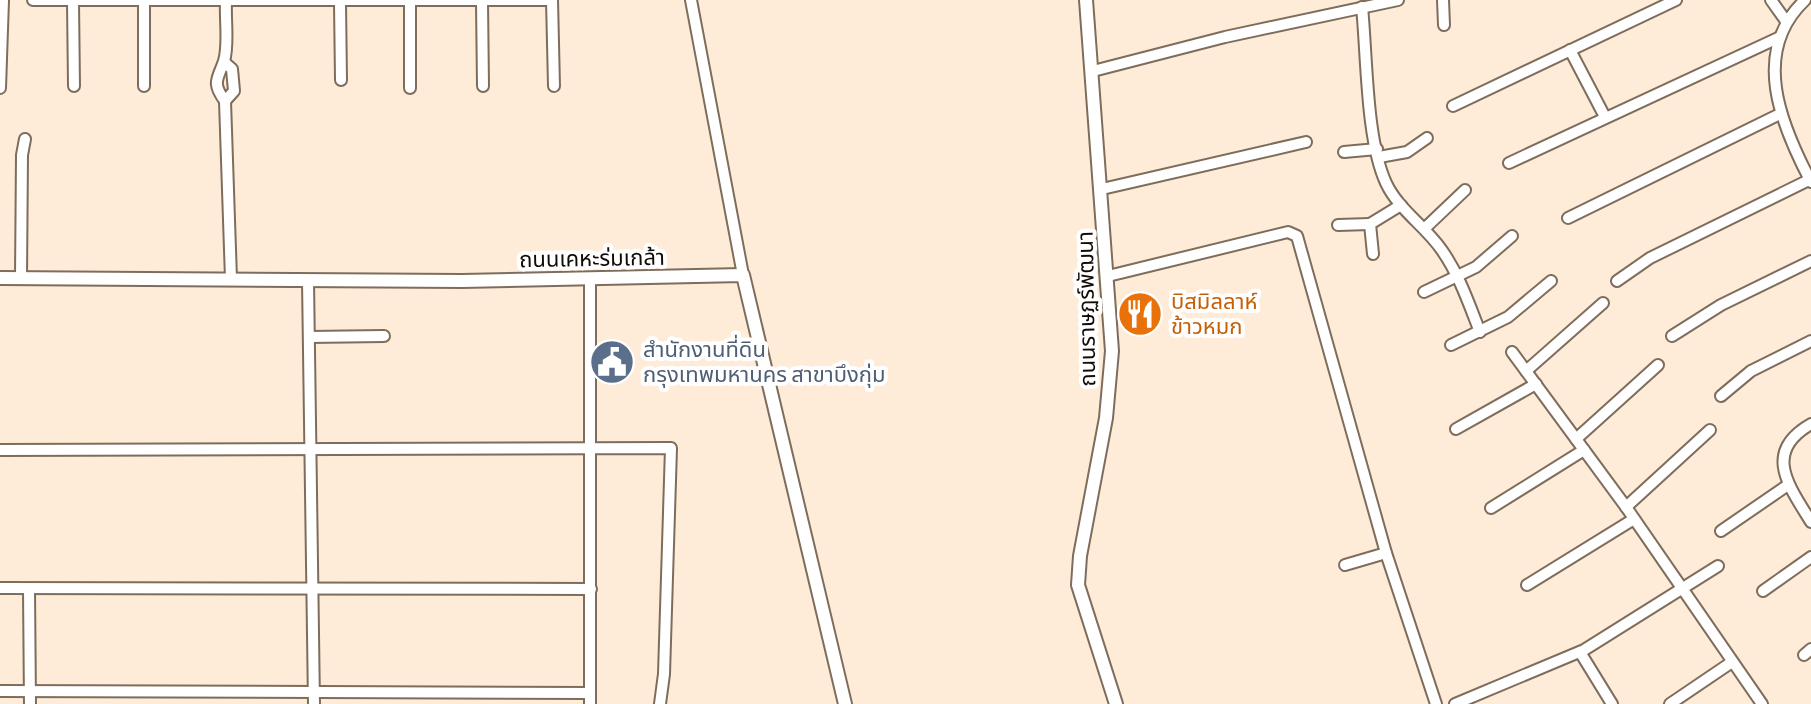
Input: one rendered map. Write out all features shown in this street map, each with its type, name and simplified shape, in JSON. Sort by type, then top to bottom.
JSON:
[{"type":"street","points":[[0,88],[3,0]]},
{"type":"street","points":[[33,0],[226,3],[550,0],[554,86]]},
{"type":"street","points":[[691,0],[743,275],[845,704]]},
{"type":"street","name":"ถนนราษฏร์พัฒนา","points":[[1086,0],[1108,276],[1110,387],[1080,556],[1078,585],[1116,704]]},
{"type":"street","points":[[1093,71],[1398,0]]},
{"type":"street","points":[[1443,0],[1444,25]]},
{"type":"street","points":[[1453,106],[1676,0]]},
{"type":"street","points":[[1771,0],[1786,21]]},
{"type":"street","points":[[1617,281],[1650,258],[1811,180],[1780,114],[1775,78],[1778,38],[1786,21],[1805,0]]},
{"type":"street","points":[[73,2],[74,86]]},
{"type":"street","points":[[144,2],[144,86]]},
{"type":"street","points":[[410,2],[410,88]]},
{"type":"street","points":[[482,2],[483,86]]},
{"type":"street","points":[[226,3],[224,62],[232,69],[234,91],[225,101],[231,279]]},
{"type":"street","points":[[340,3],[341,80]]},
{"type":"street","points":[[1362,7],[1378,153],[1385,180],[1401,205],[1425,228],[1458,277],[1480,332]]},
{"type":"street","points":[[1509,163],[1778,38]]},
{"type":"street","points":[[1570,50],[1605,117]]},
{"type":"street","points":[[1568,218],[1780,114]]},
{"type":"street","points":[[1344,152],[1407,152],[1427,138]]},
{"type":"street","points":[[21,278],[21,170],[25,139]]},
{"type":"street","points":[[1102,189],[1306,142]]},
{"type":"street","points":[[1425,228],[1465,190]]},
{"type":"street","points":[[1338,225],[1370,224],[1401,205]]},
{"type":"street","points":[[1370,224],[1373,254]]},
{"type":"street","points":[[1108,276],[1288,232],[1294,234],[1386,553],[1436,704]]},
{"type":"street","points":[[1424,292],[1458,277],[1512,236]]},
{"type":"street","points":[[1672,336],[1721,305],[1811,261]]},
{"type":"street","name":"ถนนเคหะร่มเกล้า","points":[[0,278],[590,279],[743,275]]},
{"type":"street","points":[[0,691],[313,692],[590,698],[590,279]]},
{"type":"street","points":[[308,280],[314,704]]},
{"type":"street","points":[[1451,345],[1517,311],[1551,281]]},
{"type":"street","points":[[1526,371],[1603,303]]},
{"type":"street","points":[[309,337],[384,336]]},
{"type":"street","points":[[1721,396],[1751,371],[1811,341]]},
{"type":"street","points":[[1512,352],[1626,507],[1762,704]]},
{"type":"street","points":[[1576,439],[1658,365]]},
{"type":"street","points":[[1456,429],[1536,384]]},
{"type":"street","points":[[1811,424],[1797,432],[1785,447],[1788,485],[1811,522]]},
{"type":"street","points":[[1626,507],[1710,430]]},
{"type":"street","points":[[0,450],[671,448],[660,704]]},
{"type":"street","points":[[1491,508],[1584,450]]},
{"type":"street","points":[[1721,531],[1788,485]]},
{"type":"street","points":[[1527,585],[1634,519]]},
{"type":"street","points":[[1345,565],[1386,553]]},
{"type":"street","points":[[1763,591],[1811,557]]},
{"type":"street","points":[[1455,704],[1580,652],[1718,566]]},
{"type":"street","points":[[0,588],[591,589]]},
{"type":"street","points":[[29,589],[30,704]]},
{"type":"street","points":[[1580,652],[1612,704]]},
{"type":"street","points":[[1670,704],[1732,662]]},
{"type":"place","name":"บิสมิลลาห์ ข้าวหมก","points":[[1140,314]]},
{"type":"place","name":"สำนักงานที่ดิน กรุงเทพมหานคร สาขาบึงกุ่ม","points":[[612,362]]}]
